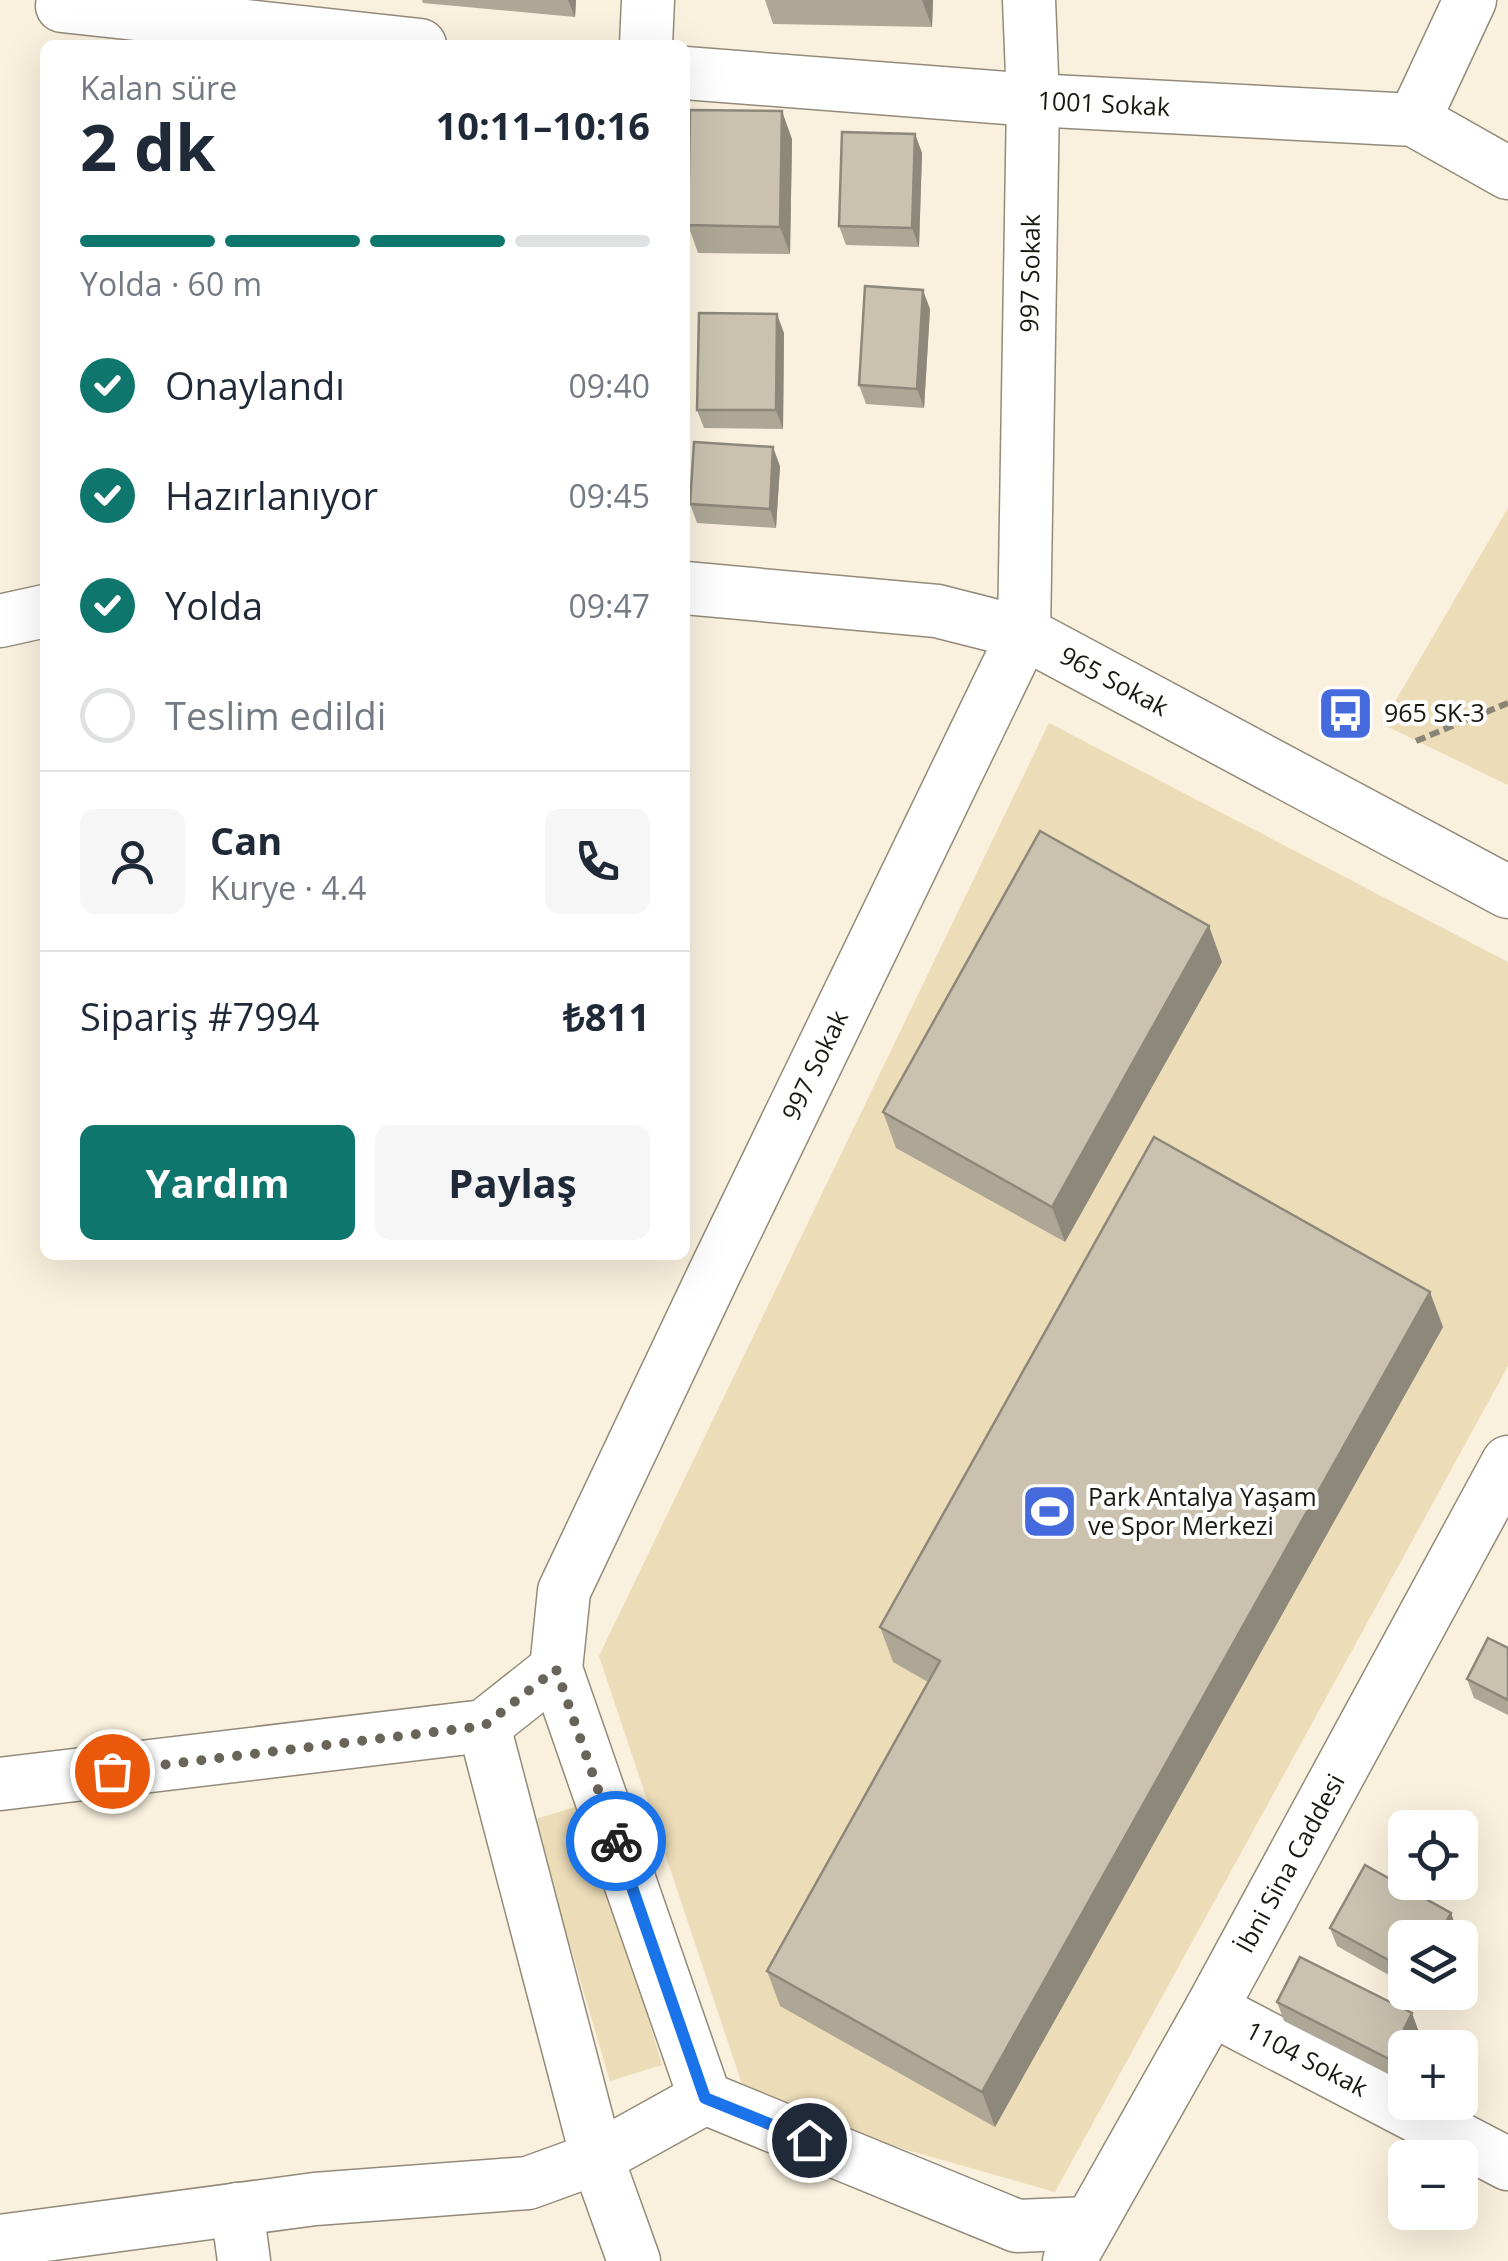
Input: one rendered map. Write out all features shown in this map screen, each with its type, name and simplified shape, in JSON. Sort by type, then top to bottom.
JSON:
[{"type":"street","points":[[646,40],[648,0]]},
{"type":"street","name":"997 Sokak","points":[[705,2098],[556,1669],[564,1590],[700,1254],[1024,633],[1033,100],[1029,0]]},
{"type":"street","points":[[1414,120],[1470,0]]},
{"type":"street","points":[[66,17],[357,40]]},
{"type":"street","name":"1001 Sokak","points":[[690,73],[1033,100],[1414,120],[1508,173]]},
{"type":"street","name":"965 Sokak","points":[[690,588],[938,611],[1024,633],[1508,892]]},
{"type":"street","points":[[0,620],[40,612]]},
{"type":"street","name":"İbni Sina Caddesi","points":[[1079,2242],[1211,2009],[1508,1462]]},
{"type":"street","points":[[0,1784],[484,1726],[556,1669]]},
{"type":"street","points":[[484,1726],[597,2158],[634,2261]]},
{"type":"street","name":"1104 Sokak","points":[[1211,2009],[1508,2164]]},
{"type":"street","points":[[0,2241],[315,2199],[528,2182],[597,2158],[705,2098],[1017,2226],[1079,2242]]},
{"type":"street","points":[[237,2209],[244,2261]]},
{"type":"path","points":[[1416,740],[1508,703]]},
{"type":"shaded area","points":[[1508,508],[1508,785],[1382,724]]},
{"type":"shaded area","name":"Park Antalya Yaşam ve Spor Merkezi","points":[[1049,723],[1508,962],[1508,1366],[1055,2192],[749,2105],[599,1656]]},
{"type":"shaded area","points":[[585,1804],[662,2065],[610,2081],[533,1820]]},
{"type":"building","points":[[690,110],[782,111],[780,227],[690,225]]},
{"type":"building","points":[[842,132],[915,134],[912,228],[839,226]]},
{"type":"building","points":[[865,286],[923,290],[917,389],[859,385]]},
{"type":"building","points":[[699,313],[777,314],[776,410],[697,410]]},
{"type":"building","points":[[694,442],[773,447],[770,509],[690,504]]},
{"type":"building","points":[[1040,831],[1209,926],[1052,1207],[883,1112]]},
{"type":"building","points":[[1154,1137],[1430,1292],[982,2092],[767,1971],[940,1661],[880,1627]]},
{"type":"building","points":[[1488,1638],[1508,1648],[1508,1700],[1467,1679]]},
{"type":"building","points":[[1365,1865],[1388,1878],[1388,1900],[1428,1900],[1451,1913],[1447,1920],[1388,1920],[1388,1960],[1330,1928]]},
{"type":"building","points":[[1300,1957],[1388,2001],[1388,2010],[1412,2013],[1404,2030],[1388,2030],[1388,2058],[1277,2002]]},
{"type":"way so far","points":[[112,1771],[484,1726],[556,1669],[616,1841]]},
{"type":"place","name":"965 SK-3","points":[[1345,713]]},
{"type":"place","name":"Park Antalya Yaşam ve Spor Merkezi","points":[[1049,1511]]},
{"type":"route","points":[[616,1841],[705,2098],[809,2140]]}]
